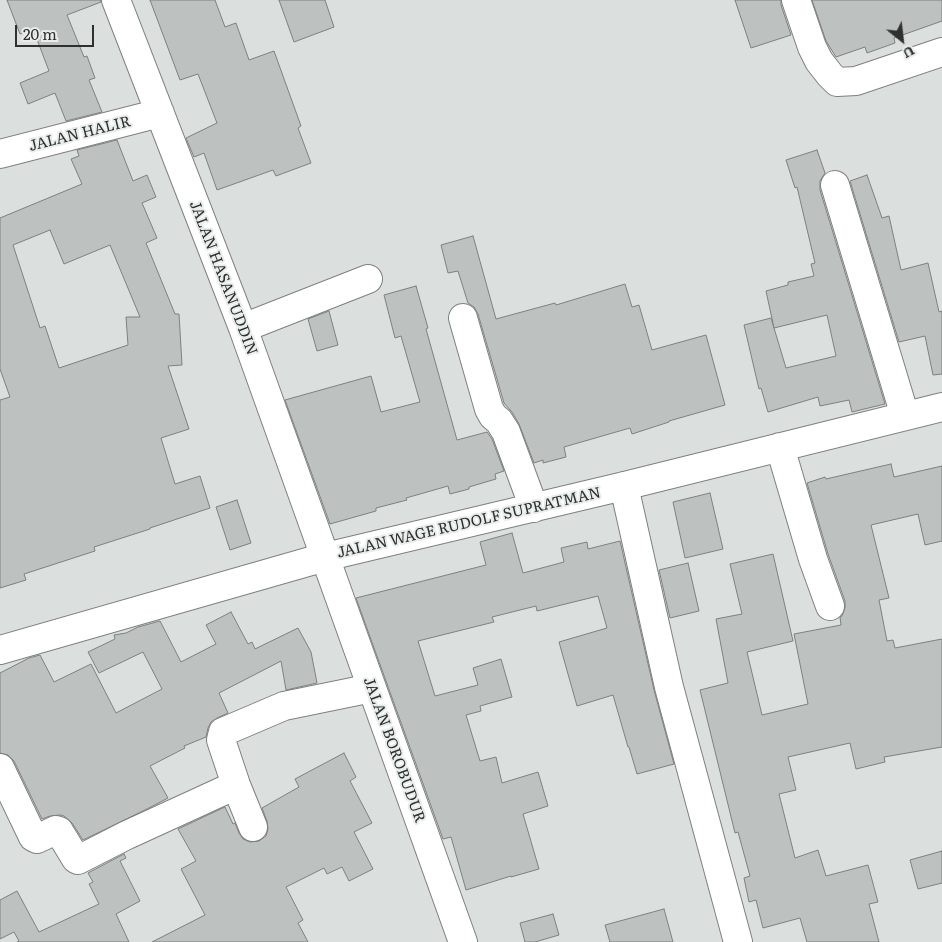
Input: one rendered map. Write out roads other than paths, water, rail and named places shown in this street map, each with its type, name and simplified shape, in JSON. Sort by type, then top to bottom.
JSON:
[{"type":"street","name":"JALAN HASANUDDIN","points":[[116,0],[242,328],[325,557]]},
{"type":"street","points":[[796,0],[819,61],[837,82],[856,81],[942,52]]},
{"type":"street","name":"JALAN HALIR","points":[[0,154],[160,114]]},
{"type":"street","points":[[835,185],[905,416]]},
{"type":"street","points":[[242,328],[368,279]]},
{"type":"street","points":[[464,318],[489,409],[506,432],[534,508]]},
{"type":"street","name":"JALAN WAGE RUDOLF SUPRATMAN","points":[[0,650],[325,557],[534,508],[942,407]]},
{"type":"street","points":[[780,447],[813,559],[830,606]]},
{"type":"street","points":[[624,486],[669,686],[738,942]]},
{"type":"street","name":"JALAN BOROBUDUR","points":[[325,557],[463,942]]},
{"type":"street","points":[[253,827],[220,740],[222,732],[296,703],[372,688]]},
{"type":"street","points":[[0,768],[33,837],[37,839],[59,830],[78,860],[127,835],[236,785]]}]
